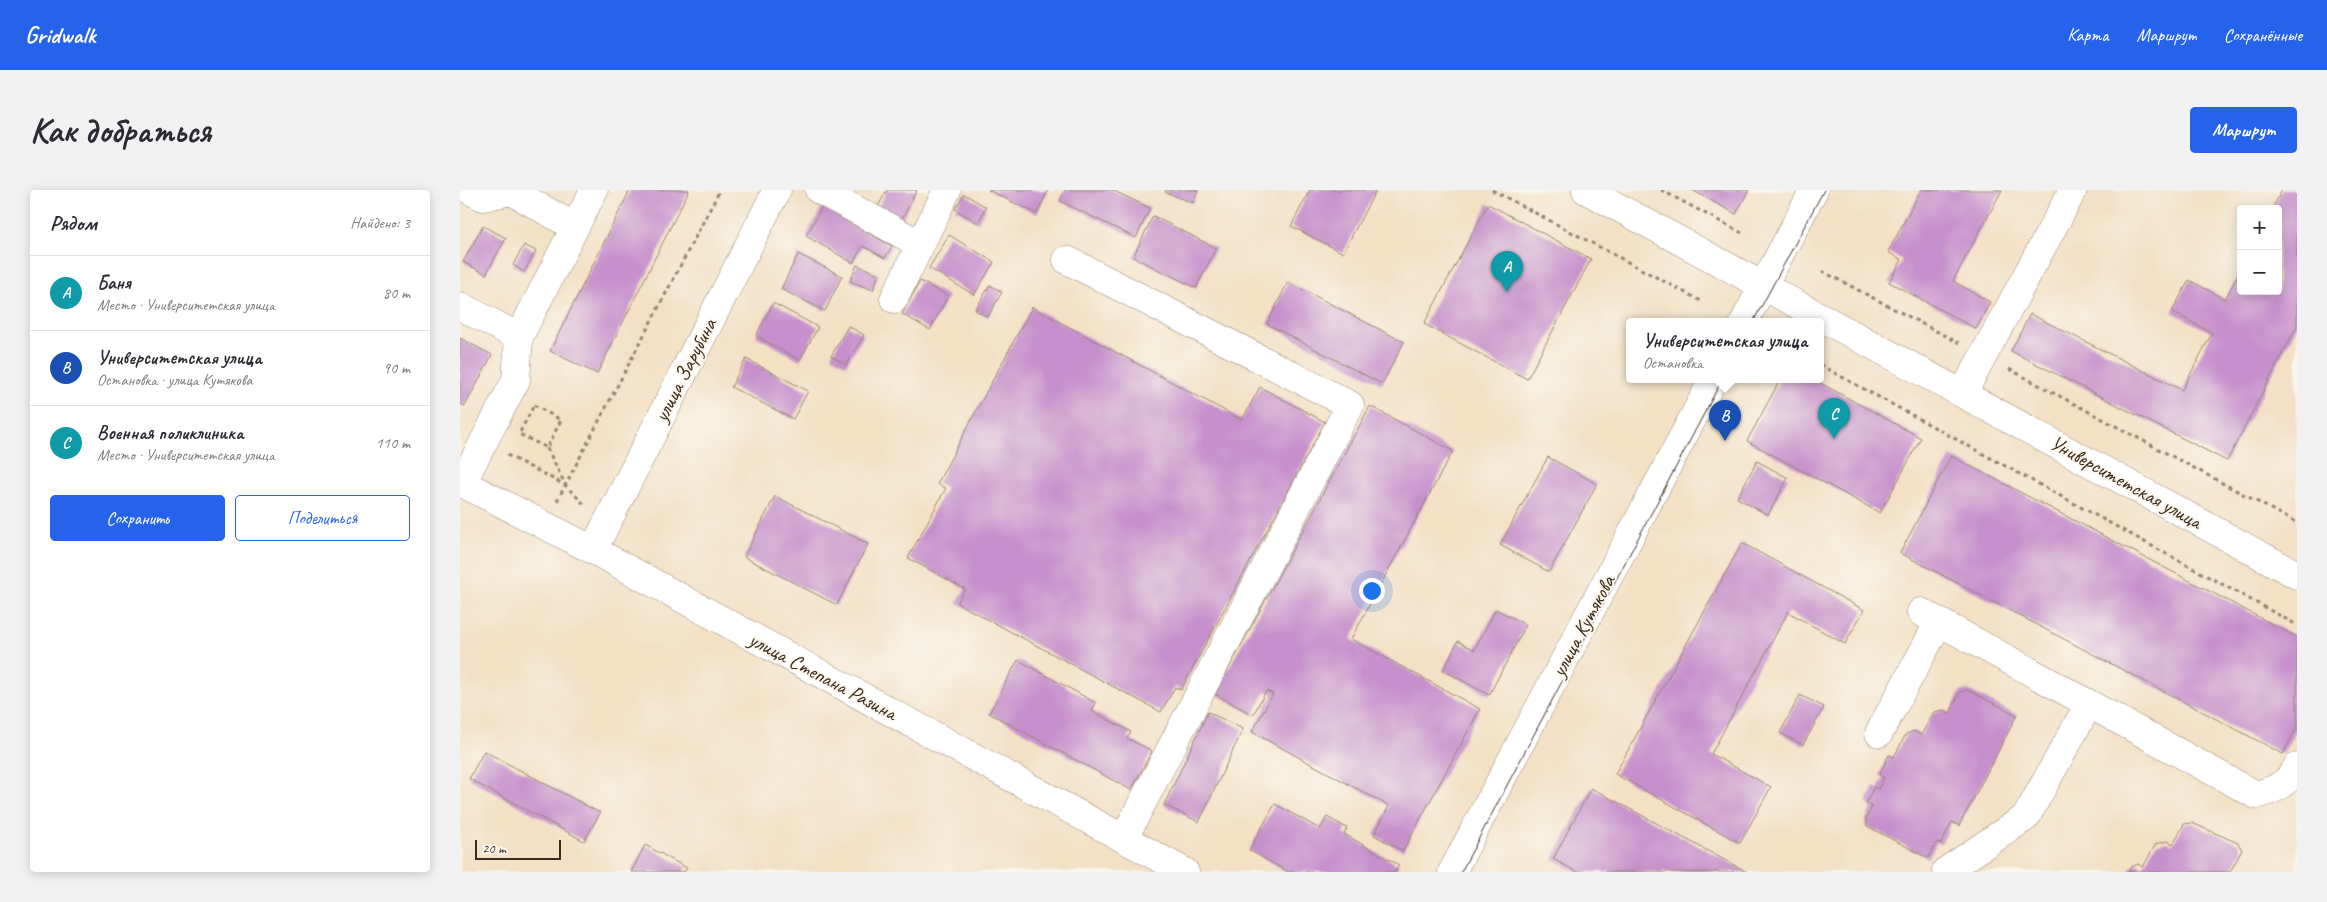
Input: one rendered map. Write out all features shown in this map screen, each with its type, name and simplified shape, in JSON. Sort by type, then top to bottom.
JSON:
[{"type":"street","points":[[469,190],[483,197],[511,190],[574,227]]},
{"type":"street","points":[[461,482],[516,380],[519,337],[594,190]]},
{"type":"street","name":"улица Зарубина","points":[[593,550],[777,190]]},
{"type":"street","points":[[819,190],[920,244]]},
{"type":"street","points":[[894,299],[947,190]]},
{"type":"street","name":"Университетская улица","points":[[1586,190],[2297,575]]},
{"type":"street","points":[[1746,318],[1814,190]]},
{"type":"street","points":[[1962,393],[2073,190]]},
{"type":"street","points":[[1067,260],[1350,405],[1124,838]]},
{"type":"street","points":[[460,306],[519,337]]},
{"type":"street","name":"улица Кутякова","points":[[1452,872],[1711,383]]},
{"type":"street","name":"улица Степана Разина","points":[[461,482],[593,550],[1186,872]]},
{"type":"street","points":[[1879,733],[1930,617],[2256,795],[2274,790],[2293,775],[2297,768]]},
{"type":"street","points":[[1946,871],[2026,817],[2089,704]]},
{"type":"path","points":[[565,485],[720,190]]},
{"type":"path","points":[[1492,190],[1703,302]]},
{"type":"path","points":[[1662,190],[1742,233]]},
{"type":"path","points":[[1822,271],[1983,355],[2297,524]]},
{"type":"path","points":[[1824,367],[2297,624]]},
{"type":"path","points":[[547,448],[561,420],[534,405],[519,434],[547,448],[565,485]]},
{"type":"path","points":[[483,442],[565,485]]},
{"type":"building","points":[[630,190],[689,190],[597,374],[550,351]]},
{"type":"building","points":[[887,190],[917,190],[898,227],[874,214]]},
{"type":"building","points":[[988,190],[1048,190],[1037,214]]},
{"type":"building","points":[[1065,190],[1112,190],[1150,208],[1136,238],[1060,201]]},
{"type":"building","points":[[1166,190],[1198,190],[1193,203],[1165,192]]},
{"type":"building","points":[[1310,190],[1376,190],[1343,253],[1291,226]]},
{"type":"building","points":[[1692,190],[1749,190],[1736,214]]},
{"type":"building","points":[[1921,190],[2002,190],[1953,281],[1990,302],[1976,329],[1889,282],[1902,260],[1888,252]]},
{"type":"building","points":[[2282,190],[2297,190],[2297,326],[2227,461],[2011,351],[2030,314],[2182,390],[2212,333],[2172,312],[2189,280],[2225,299],[2237,276],[2237,295],[2282,295],[2282,205],[2274,205]]},
{"type":"building","points":[[964,194],[986,207],[978,223],[955,209]]},
{"type":"building","points":[[1488,204],[1591,259],[1527,379],[1424,324]]},
{"type":"building","points":[[822,207],[892,246],[885,258],[863,246],[853,263],[806,236]]},
{"type":"building","points":[[1153,216],[1216,248],[1196,288],[1133,257]]},
{"type":"building","points":[[483,226],[506,238],[486,274],[463,262]]},
{"type":"building","points":[[949,235],[994,262],[974,295],[929,268]]},
{"type":"building","points":[[524,245],[536,251],[524,272],[513,265]]},
{"type":"building","points":[[798,254],[842,276],[825,311],[781,289]]},
{"type":"building","points":[[857,265],[879,274],[873,290],[850,281]]},
{"type":"building","points":[[920,281],[948,296],[930,330],[902,314]]},
{"type":"building","points":[[1288,282],[1404,342],[1382,384],[1267,324]]},
{"type":"building","points":[[990,285],[1002,292],[988,317],[975,310]]},
{"type":"building","points":[[773,303],[818,327],[800,360],[756,336]]},
{"type":"building","points":[[1032,307],[1242,420],[1260,387],[1325,422],[1181,690],[1175,687],[1161,712],[957,603],[965,589],[908,558],[946,488],[937,484]]},
{"type":"building","points":[[848,326],[864,335],[846,365],[831,356]]},
{"type":"building","points":[[460,338],[492,355],[465,406],[460,404]]},
{"type":"building","points":[[746,359],[808,391],[793,419],[731,387]]},
{"type":"building","points":[[1778,383],[1820,383],[1921,438],[1880,513],[1747,441]]},
{"type":"building","points":[[1370,406],[1453,451],[1351,639],[1480,709],[1403,851],[1374,835],[1389,806],[1252,732],[1273,694],[1266,691],[1253,715],[1215,694]]},
{"type":"building","points":[[1951,456],[2297,637],[2297,727],[2283,754],[1900,553]]},
{"type":"building","points":[[1548,457],[1597,484],[1549,572],[1500,545]]},
{"type":"building","points":[[1757,461],[1788,478],[1768,515],[1737,498]]},
{"type":"building","points":[[775,496],[868,544],[837,605],[744,557]]},
{"type":"building","points":[[1742,543],[1864,610],[1845,644],[1788,612],[1711,754],[1771,787],[1740,843],[1615,774]]},
{"type":"building","points":[[1496,609],[1526,625],[1489,695],[1443,670],[1458,641],[1474,650]]},
{"type":"building","points":[[1018,660],[1096,703],[1092,711],[1131,732],[1127,738],[1152,751],[1131,790],[989,713]]},
{"type":"building","points":[[1968,690],[2017,715],[1959,826],[1952,822],[1941,844],[1937,842],[1928,858],[1867,826],[1866,819],[1872,807],[1866,803],[1874,787],[1878,789],[1884,778],[1879,775],[1889,755],[1894,757],[1906,734],[1914,731],[1921,735],[1934,712],[1944,710],[1950,713],[1960,692]]},
{"type":"building","points":[[1800,695],[1824,707],[1803,745],[1780,733]]},
{"type":"building","points":[[1208,712],[1243,729],[1199,822],[1164,805]]},
{"type":"building","points":[[484,751],[600,813],[584,841],[469,779]]},
{"type":"building","points":[[1591,788],[1747,872],[1577,872],[1553,859]]},
{"type":"building","points":[[1275,804],[1320,829],[1327,817],[1347,828],[1344,834],[1399,865],[1395,872],[1288,872],[1249,850]]},
{"type":"building","points":[[2192,823],[2238,843],[2242,850],[2230,872],[2128,872],[2131,867],[2138,864],[2143,867],[2156,844],[2167,841],[2173,844],[2184,824]]},
{"type":"building","points":[[645,845],[687,868],[684,872],[631,872]]},
{"type":"tram line","points":[[1755,318],[1824,190]]},
{"type":"tram line","points":[[1461,872],[1720,383]]},
{"type":"place","name":"Баня","points":[[1507,292]]},
{"type":"place","name":"Военная поликлиника","points":[[1834,439]]},
{"type":"place","name":"Университетская улица","points":[[1725,441]]}]
